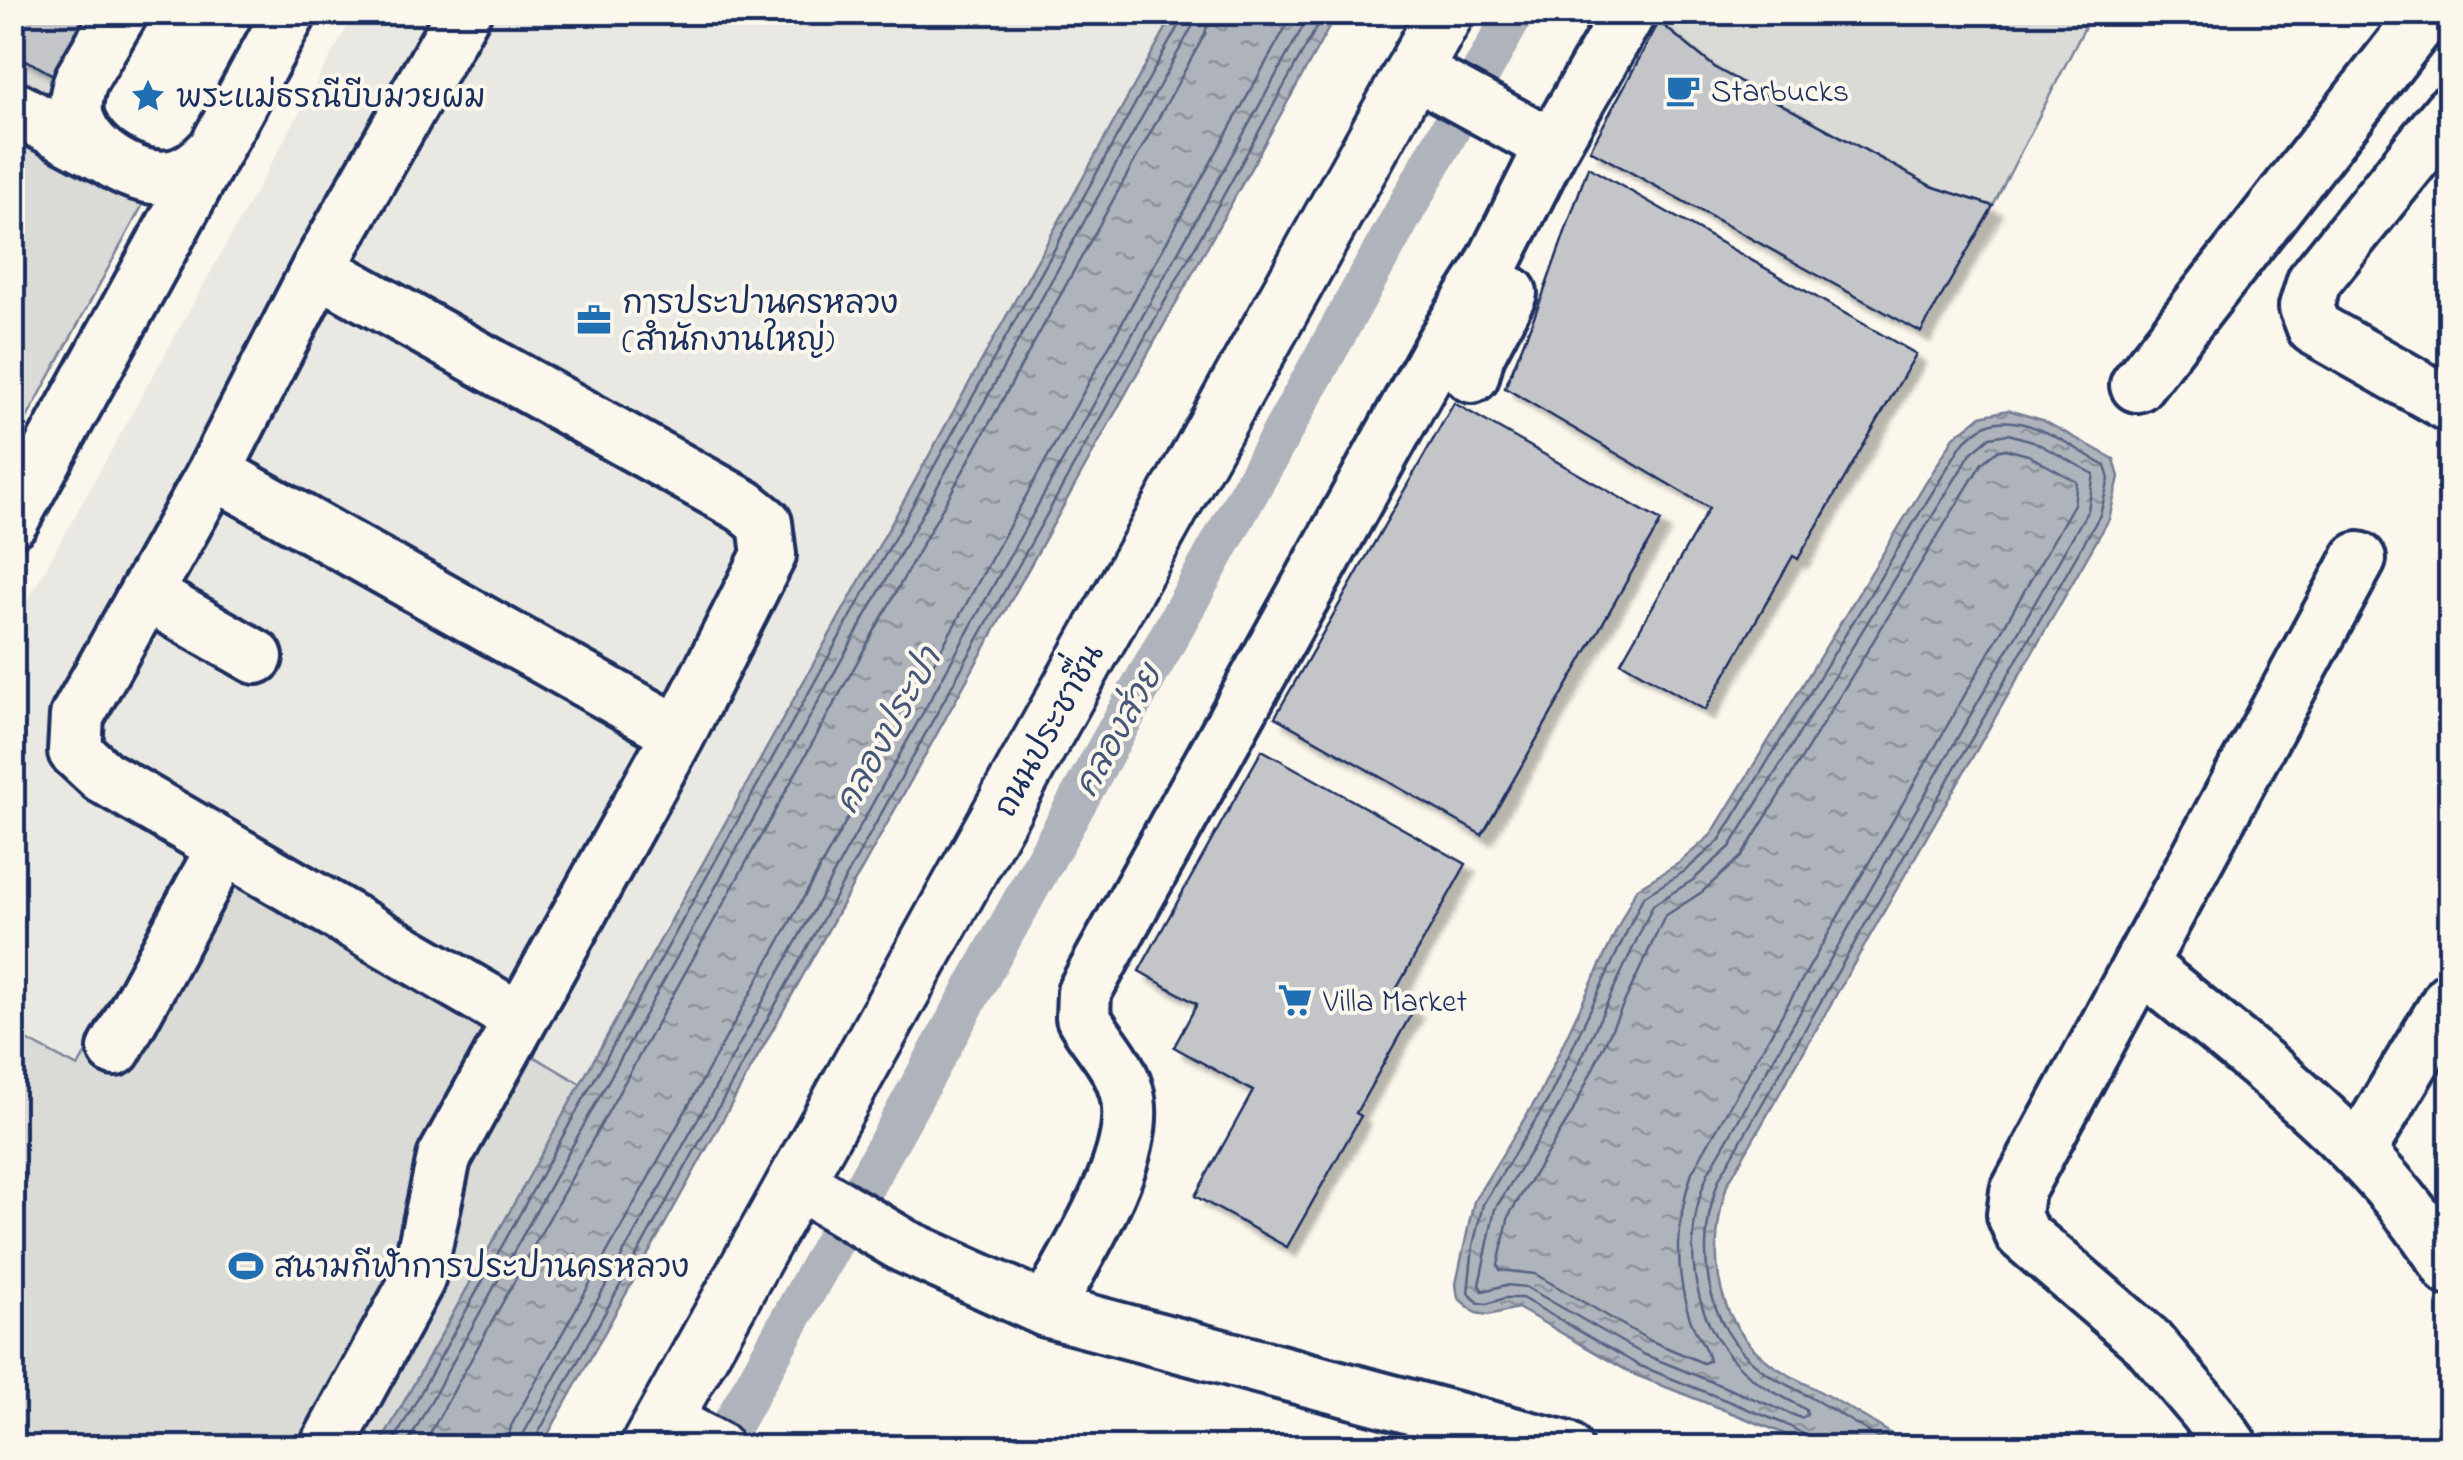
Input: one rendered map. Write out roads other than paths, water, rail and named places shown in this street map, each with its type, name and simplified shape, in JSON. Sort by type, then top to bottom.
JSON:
[{"type":"main road","name":"ถนนประชาชื่น","points":[[679,1437],[1430,80],[1446,12]]},
{"type":"street","points":[[108,158],[89,140],[76,114],[76,103],[81,80],[121,12]]},
{"type":"street","points":[[12,520],[290,12]]},
{"type":"street","points":[[464,12],[318,270],[214,472],[77,716],[75,751],[102,776],[520,1020]]},
{"type":"street","points":[[1046,1310],[1119,1170],[1130,1132],[1126,1089],[1106,1048],[1083,1017],[1084,992],[1443,343],[1488,272],[1539,139],[1629,12]]},
{"type":"street","points":[[2137,385],[2428,12]]},
{"type":"street","points":[[1430,80],[1539,139]]},
{"type":"street","points":[[12,107],[147,176],[170,177],[195,167],[216,148]]},
{"type":"street","points":[[2450,112],[2314,281],[2306,307],[2314,328],[2450,405]]},
{"type":"street","points":[[318,270],[744,506],[765,523],[769,554],[679,734],[444,1158],[418,1278],[326,1448]]},
{"type":"street","points":[[214,472],[679,734]]},
{"type":"street","points":[[2232,1448],[2148,1342],[2022,1234],[2014,1215],[2017,1192],[2359,559]]},
{"type":"street","points":[[146,594],[256,657]]},
{"type":"street","points":[[115,1048],[224,847]]},
{"type":"street","points":[[2140,964],[2358,1151],[2425,1227],[2450,1269]]},
{"type":"street","points":[[2358,1151],[2450,999]]},
{"type":"street","points":[[812,1192],[904,1246],[1046,1310],[1563,1447]]},
{"type":"water","name":"คลองประปา","points":[[1175,12],[1337,13],[541,1447],[379,1447]]},
{"type":"water","points":[[2008,410],[2042,420],[2114,459],[2119,477],[2109,519],[1727,1185],[1721,1209],[1717,1232],[1719,1279],[1734,1323],[1748,1342],[1777,1368],[1911,1447],[1809,1447],[1633,1374],[1518,1308],[1488,1315],[1476,1313],[1458,1298],[1456,1284],[1474,1201],[1539,1095],[1636,889],[1679,863],[1711,835],[1954,437],[1981,416]]},
{"type":"waterway","name":"คลองส่วย","points":[[719,1448],[1515,12]]},
{"type":"place","name":"Starbucks","points":[[1683,90]]},
{"type":"place","name":"พระแม่ธรณีบีบมวยผม","points":[[148,96]]},
{"type":"place","name":"การประปานครหลวง (สำนักงานใหญ่)","points":[[594,320]]},
{"type":"place","name":"Villa Market","points":[[1295,1000]]},
{"type":"place","name":"สนามกีฬาการประปานครหลวง","points":[[246,1266]]}]
